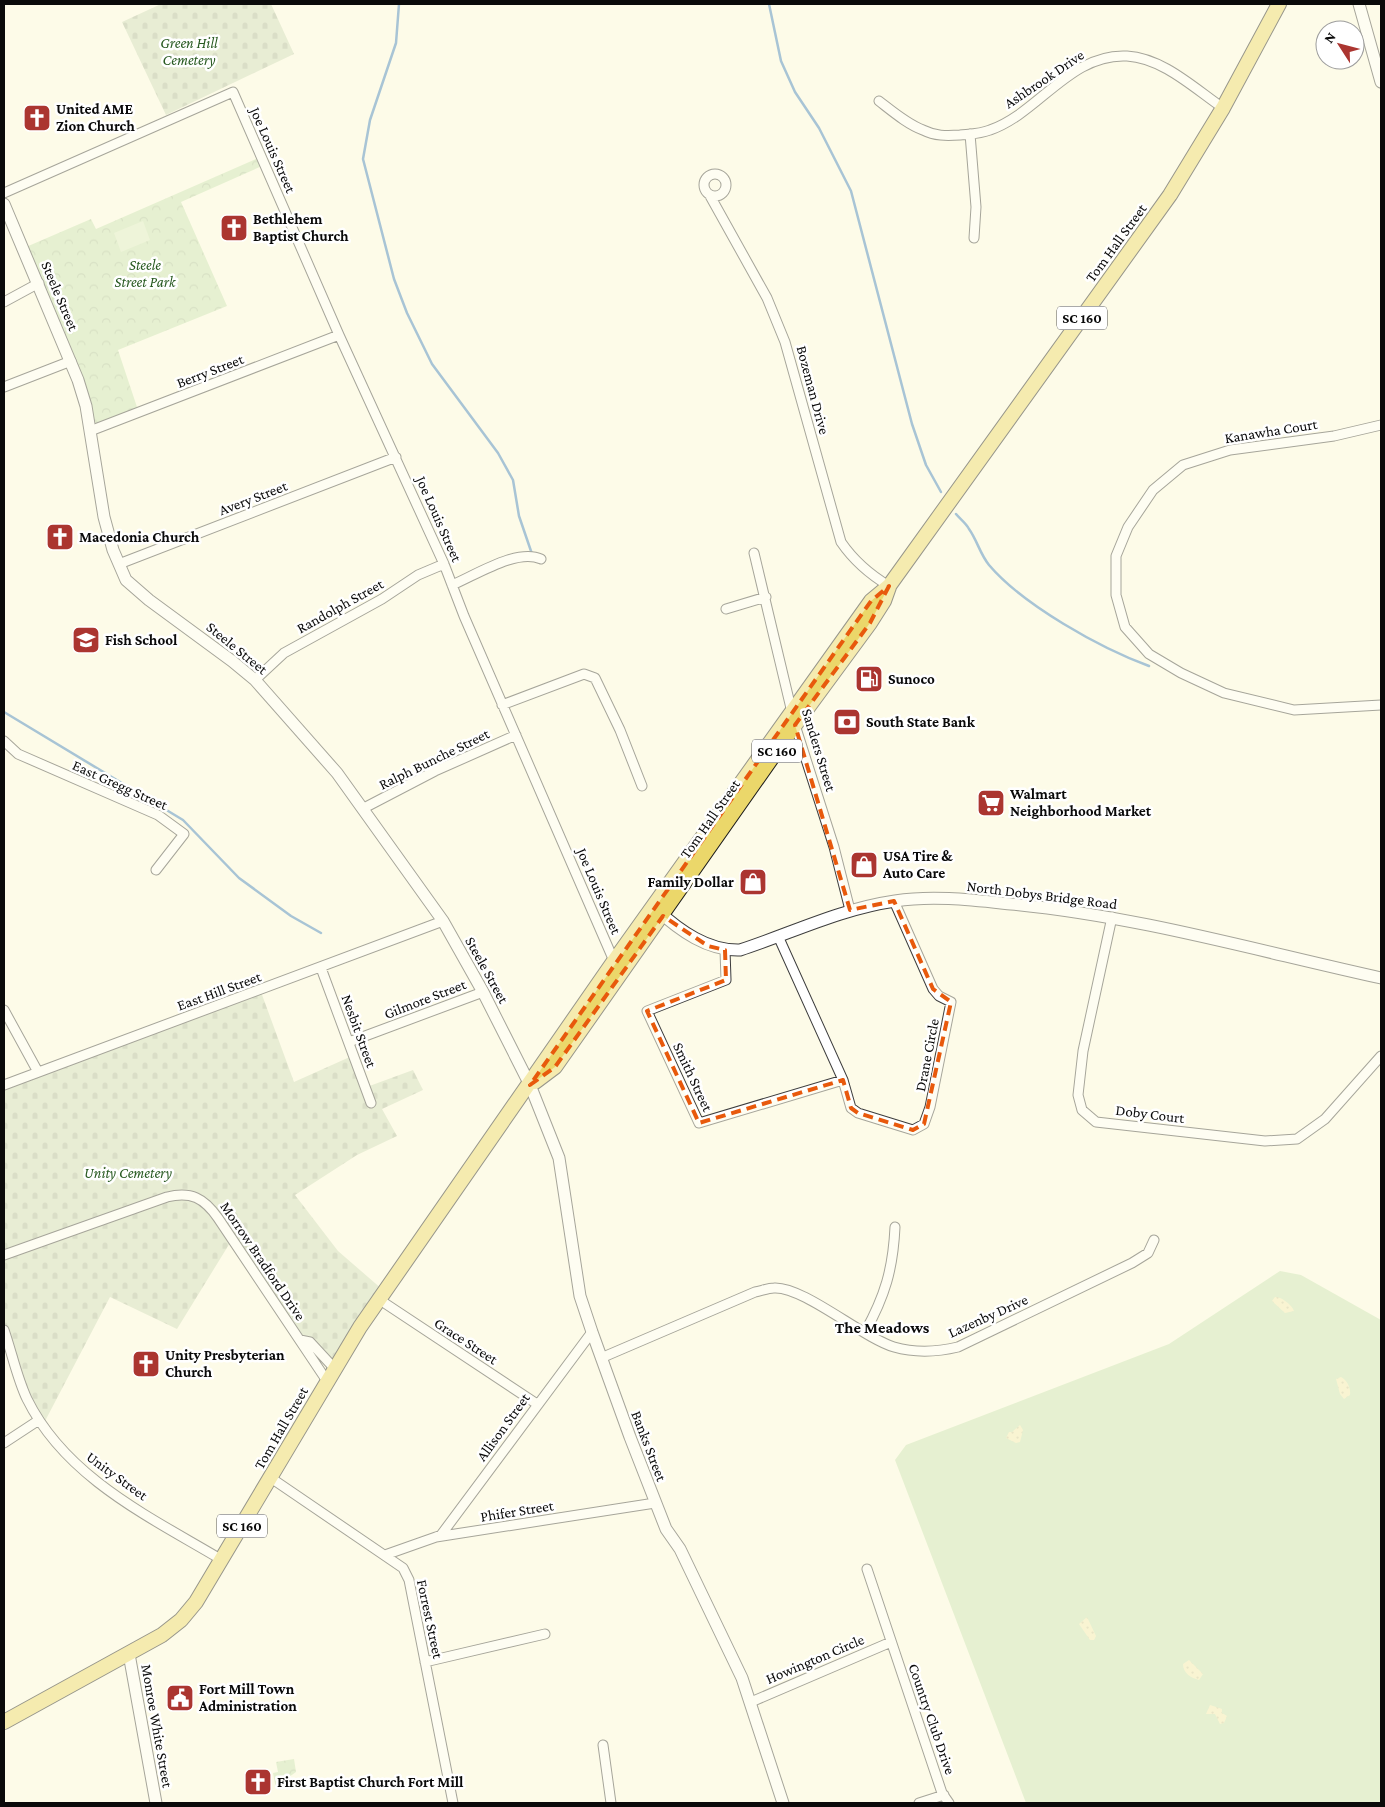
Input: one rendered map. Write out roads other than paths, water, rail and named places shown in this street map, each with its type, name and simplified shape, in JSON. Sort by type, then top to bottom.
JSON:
[{"type":"main road","name":"Tom Hall Street","points":[[530,1086],[555,1067],[659,912],[794,718],[871,600],[889,586],[1170,195],[1223,108],[1279,4]]},
{"type":"main road","name":"Tom Hall Street","points":[[4,1722],[162,1635],[181,1620],[196,1602],[327,1381],[380,1300],[530,1086],[546,1058],[614,961],[659,912]]},
{"type":"street","points":[[1359,4],[1381,82]]},
{"type":"street","name":"Ashbrook Drive","points":[[878,101],[921,130],[941,136],[988,131],[1003,124],[1082,67],[1094,61],[1128,56],[1162,66],[1223,108]]},
{"type":"street","name":"Joe Louis Street","points":[[4,193],[233,92],[338,335],[444,564],[502,705],[614,961]]},
{"type":"street","points":[[970,134],[976,207],[974,238]]},
{"type":"street","name":"Bozeman Drive","points":[[709,194],[767,298],[785,342],[841,542],[851,557],[865,570],[889,586]]},
{"type":"street","name":"Steele Street","points":[[4,204],[71,361],[86,406],[104,517],[126,580],[149,600],[255,680],[308,738],[364,808],[443,922],[483,992],[530,1086]]},
{"type":"street","points":[[4,302],[39,283]]},
{"type":"street","name":"Berry Street","points":[[90,431],[338,335]]},
{"type":"street","points":[[4,387],[71,361]]},
{"type":"street","name":"Kanawha Court","points":[[1381,425],[1334,436],[1230,450],[1183,465],[1153,490],[1128,527],[1116,556],[1116,594],[1125,627],[1149,654],[1181,673],[1224,693],[1294,710],[1381,705]]},
{"type":"street","name":"Avery Street","points":[[119,564],[396,457]]},
{"type":"street","name":"Sanders Street","points":[[754,553],[794,718],[834,846],[850,910]]},
{"type":"street","points":[[452,585],[511,559],[531,555],[541,559]]},
{"type":"street","name":"Randolph Street","points":[[255,680],[284,653],[382,599],[418,575],[444,564]]},
{"type":"street","points":[[726,609],[766,597]]},
{"type":"street","points":[[502,705],[584,674],[595,678],[620,730],[642,786]]},
{"type":"street","name":"Ralph Bunche Street","points":[[364,808],[434,771],[516,735]]},
{"type":"street","name":"East Gregg Street","points":[[4,741],[18,754],[158,815],[184,834],[156,870]]},
{"type":"street","name":"North Dobys Bridge Road","points":[[659,912],[708,946],[725,950],[740,950],[850,910],[894,901],[922,898],[984,901],[1053,908],[1153,924],[1381,978]]},
{"type":"street","name":"Drane Circle","points":[[843,1080],[851,1108],[858,1113],[913,1130],[924,1124],[930,1107],[951,1002],[939,996],[933,989],[894,901]]},
{"type":"street","name":"Doby Court","points":[[1112,917],[1083,1051],[1078,1095],[1082,1110],[1096,1122],[1265,1141],[1297,1139],[1325,1119],[1381,1056]]},
{"type":"street","name":"East Hill Street","points":[[4,1085],[443,922]]},
{"type":"street","points":[[778,936],[843,1080]]},
{"type":"street","name":"Smith Street","points":[[725,950],[726,980],[647,1011],[699,1124],[843,1080]]},
{"type":"street","name":"Nesbit Street","points":[[321,968],[372,1103]]},
{"type":"street","name":"Gilmore Street","points":[[349,1042],[483,992]]},
{"type":"street","points":[[4,1010],[38,1072]]},
{"type":"street","name":"Banks Street","points":[[530,1086],[560,1158],[579,1289],[601,1358],[666,1529],[680,1550],[742,1678],[783,1803]]},
{"type":"street","name":"Morrow Bradford Drive","points":[[4,1255],[167,1197],[177,1194],[196,1196],[215,1213],[327,1381]]},
{"type":"street","points":[[865,1332],[881,1303],[890,1278],[895,1227]]},
{"type":"street","name":"Lazenby Drive","points":[[601,1358],[755,1292],[775,1288],[796,1294],[892,1346],[918,1351],[940,1351],[958,1347],[1132,1264],[1148,1253],[1154,1240]]},
{"type":"street","name":"Grace Street","points":[[380,1300],[537,1404]]},
{"type":"street","name":"Unity Street","points":[[4,1330],[22,1388],[39,1420],[62,1450],[92,1479],[222,1560]]},
{"type":"street","name":"Allison Street","points":[[436,1537],[441,1535],[592,1332]]},
{"type":"street","name":"Morrow Bradford Drive","points":[[300,1340],[310,1342],[335,1369]]},
{"type":"street","points":[[4,1443],[39,1420]]},
{"type":"street","name":"Forrest Street","points":[[271,1478],[403,1568],[409,1580],[453,1803]]},
{"type":"street","name":"Phifer Street","points":[[385,1554],[436,1537],[656,1503]]},
{"type":"street","name":"Country Club Drive","points":[[867,1570],[946,1799]]},
{"type":"street","points":[[425,1662],[545,1634]]},
{"type":"street","name":"Howington Circle","points":[[751,1702],[891,1642]]},
{"type":"street","name":"Monroe White Street","points":[[129,1654],[156,1803]]},
{"type":"street","points":[[603,1745],[612,1803]]},
{"type":"street","points":[[919,1803],[946,1799]]},
{"type":"waterway","points":[[399,4],[396,43],[370,120],[363,159],[394,279],[407,313],[432,364],[498,453],[513,480],[519,516],[532,554]]},
{"type":"waterway","points":[[769,4],[781,61],[795,92],[819,128],[851,191],[912,424],[926,465],[941,492]]},
{"type":"waterway","points":[[956,514],[968,527],[989,565],[1021,595],[1063,624],[1086,637],[1149,666]]},
{"type":"waterway","points":[[4,712],[183,820],[239,878],[291,916],[321,933]]},
{"type":"place","name":"United AME Zion Church","points":[[37,118]]},
{"type":"place","name":"Bethlehem Baptist Church","points":[[234,228]]},
{"type":"place","name":"Macedonia Church","points":[[60,537]]},
{"type":"place","name":"Fish School","points":[[86,640]]},
{"type":"place","name":"Sunoco","points":[[869,679]]},
{"type":"place","name":"South State Bank","points":[[847,722]]},
{"type":"place","name":"Walmart Neighborhood Market","points":[[991,803]]},
{"type":"place","name":"USA Tire & Auto Care","points":[[864,865]]},
{"type":"place","name":"Family Dollar","points":[[753,882]]},
{"type":"place","name":"Unity Presbyterian Church","points":[[146,1364]]},
{"type":"place","name":"Fort Mill Town Administration","points":[[180,1698]]},
{"type":"place","name":"First Baptist Church Fort Mill","points":[[258,1782]]},
{"type":"district","name":"The Meadows","points":[[882,1327]]},
{"type":"park label","name":"Green Hill Cemetery","points":[[189,52]]},
{"type":"park label","name":"Steele Street Park","points":[[145,274]]},
{"type":"park label","name":"Unity Cemetery","points":[[128,1173]]}]
